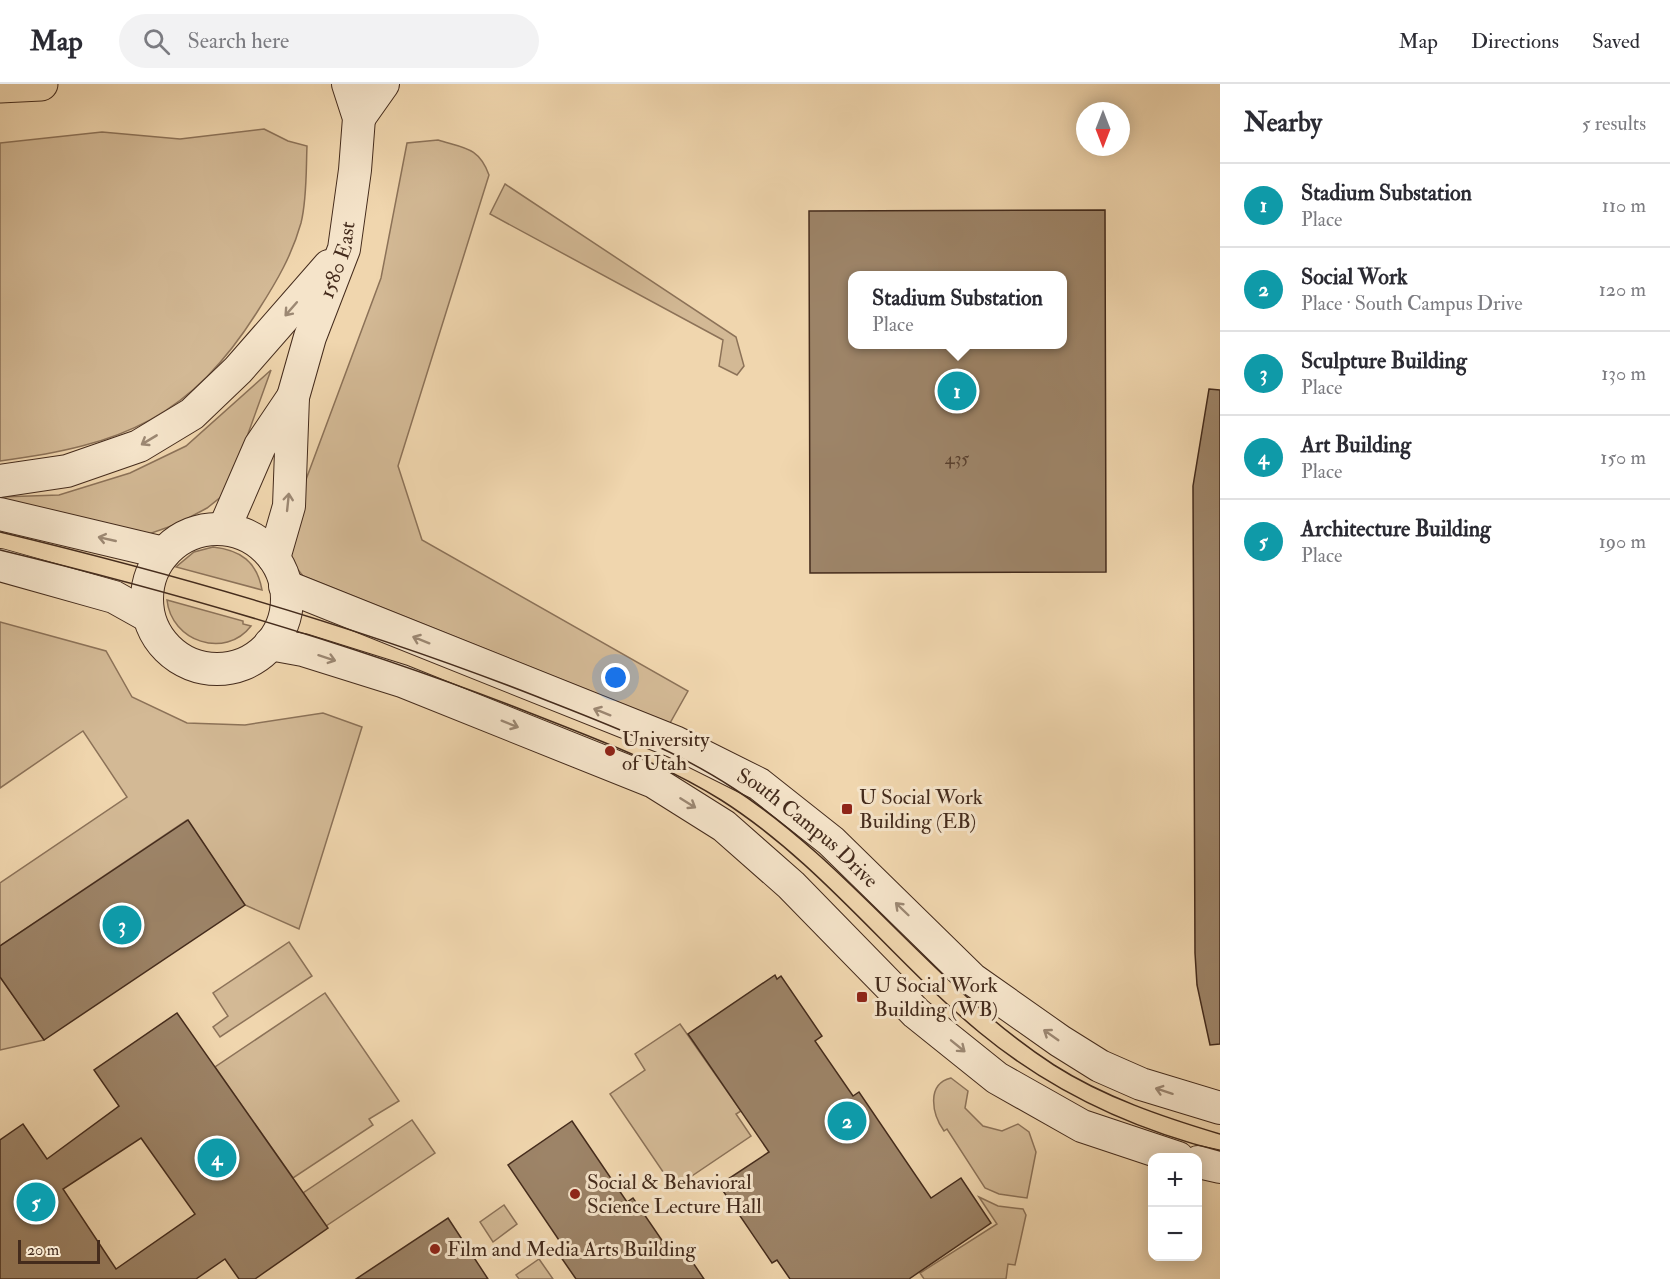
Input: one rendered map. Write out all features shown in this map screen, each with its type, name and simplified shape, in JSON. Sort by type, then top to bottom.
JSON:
[{"type":"main road","points":[[0,86],[41,84]]},
{"type":"street","points":[[348,84],[359,118]]},
{"type":"street","points":[[359,118],[383,84]]},
{"type":"street","name":"1580 East","points":[[280,572],[289,506],[293,397],[310,337],[344,249],[359,118]]},
{"type":"street","points":[[0,481],[67,471],[139,446],[192,414],[238,370],[344,249]]},
{"type":"street","name":"1580 East","points":[[224,529],[260,446],[293,397]]},
{"type":"street","points":[[0,514],[164,552]]},
{"type":"street","points":[[224,529],[243,534],[261,544],[280,572],[286,608],[282,625],[270,644],[250,660],[226,668],[201,667],[177,657],[159,639],[148,616],[147,586],[152,569],[164,552],[181,538],[202,530],[224,529]]},
{"type":"street","points":[[0,565],[114,597],[148,616]]},
{"type":"street","name":"South Campus Drive","points":[[280,572],[675,742],[759,784],[831,841],[972,979],[1060,1041],[1100,1066],[1141,1084],[1220,1108]]},
{"type":"street","points":[[270,644],[303,650],[402,681],[654,782],[732,833],[791,885],[916,1013],[997,1078],[1082,1126],[1163,1153]]},
{"type":"street","points":[[1202,1163],[1220,1167]]},
{"type":"shaded area","points":[[264,129],[288,141],[307,146],[304,204],[301,223],[283,268],[259,309],[233,346],[207,376],[180,401],[150,420],[118,435],[83,446],[0,461],[0,143],[102,132],[180,139]]},
{"type":"shaded area","points":[[438,140],[470,150],[480,159],[489,175],[398,466],[422,540],[688,691],[670,723],[303,576],[291,561],[285,536],[381,278],[407,143]]},
{"type":"shaded area","points":[[505,184],[736,337],[744,366],[737,375],[719,366],[723,340],[490,214]]},
{"type":"shaded area","points":[[271,370],[227,492],[207,508],[177,524],[146,535],[0,502],[0,497],[59,495],[130,473],[186,446]]},
{"type":"shaded area","points":[[213,547],[232,551],[246,559],[256,572],[262,590],[176,567],[194,552]]},
{"type":"shaded area","points":[[167,600],[243,621],[243,624],[251,626],[240,636],[227,642],[214,644],[201,641],[188,635],[178,626]]},
{"type":"shaded area","points":[[0,622],[106,651],[132,697],[187,723],[245,725],[323,713],[362,727],[299,929],[245,905],[187,820],[0,946],[0,883],[127,797],[83,731],[0,788]]},
{"type":"shaded area","points":[[289,942],[312,976],[220,1037],[213,1027],[228,1016],[213,993]]},
{"type":"shaded area","points":[[0,977],[44,1040],[0,1050]]},
{"type":"shaded area","points":[[325,993],[399,1101],[369,1119],[373,1125],[293,1178],[215,1067]]},
{"type":"shaded area","points":[[680,1024],[741,1111],[736,1114],[751,1136],[674,1188],[610,1094],[645,1070],[635,1054]]},
{"type":"shaded area","points":[[951,1078],[968,1091],[965,1108],[983,1126],[1002,1131],[1018,1124],[1029,1132],[1036,1152],[1027,1198],[999,1194],[985,1188],[947,1129],[944,1131],[934,1108],[934,1100],[938,1086]]},
{"type":"shaded area","points":[[412,1120],[435,1153],[326,1226],[303,1193]]},
{"type":"shaded area","points":[[979,1197],[998,1206],[1023,1209],[1026,1215],[1015,1265],[1008,1264],[1006,1279],[924,1279],[920,1273],[997,1224]]},
{"type":"shaded area","points":[[504,1205],[517,1224],[493,1242],[480,1222]]},
{"type":"shaded area","points":[[539,1259],[553,1279],[519,1279],[516,1275]]},
{"type":"building","points":[[1105,210],[1106,572],[810,573],[809,211]]},
{"type":"building","points":[[1209,389],[1220,390],[1220,1044],[1210,1045],[1197,985],[1195,953],[1193,486]]},
{"type":"building","points":[[188,820],[245,905],[44,1040],[0,977],[0,946]]},
{"type":"building","points":[[775,975],[777,979],[781,976],[822,1036],[815,1041],[853,1096],[859,1092],[931,1198],[961,1178],[991,1223],[909,1279],[790,1279],[777,1260],[772,1263],[719,1185],[769,1152],[688,1034]]},
{"type":"building","points":[[177,1013],[328,1228],[255,1279],[239,1279],[225,1259],[196,1279],[0,1279],[0,1140],[23,1124],[47,1159],[119,1106],[94,1070]],"holes":[[[141,1138],[195,1214],[116,1269],[63,1189]]]},
{"type":"building","name":"Social & Behavioral Science Lecture Hall","points":[[572,1121],[627,1202],[633,1198],[672,1255],[683,1248],[704,1279],[576,1279],[556,1250],[563,1246],[508,1165]]},
{"type":"building","name":"Film and Media Arts Building","points":[[448,1218],[488,1279],[356,1279]]},
{"type":"tram line","points":[[0,532],[205,585],[339,626],[472,672],[663,749],[733,788],[776,819],[856,889],[970,1000],[1054,1065],[1093,1087],[1134,1105],[1220,1134]]},
{"type":"tram line","points":[[0,550],[199,602],[331,642],[525,711],[625,751],[674,774],[721,800],[791,852],[946,1003],[1006,1053],[1034,1072],[1093,1105],[1155,1131],[1220,1151]]},
{"type":"place","name":"Stadium Substation","points":[[957,391]]},
{"type":"place","name":"University of Utah","points":[[610,751]]},
{"type":"place","name":"U Social Work Building (EB)","points":[[847,809]]},
{"type":"place","name":"Sculpture Building","points":[[122,925]]},
{"type":"place","name":"U Social Work Building (WB)","points":[[862,997]]},
{"type":"place","name":"Social Work","points":[[847,1121]]},
{"type":"place","name":"Art Building","points":[[217,1158]]},
{"type":"place","name":"Social & Behavioral Science Lecture Hall","points":[[575,1194]]},
{"type":"place","name":"Architecture Building","points":[[36,1202]]},
{"type":"place","name":"Film and Media Arts Building","points":[[435,1249]]}]
